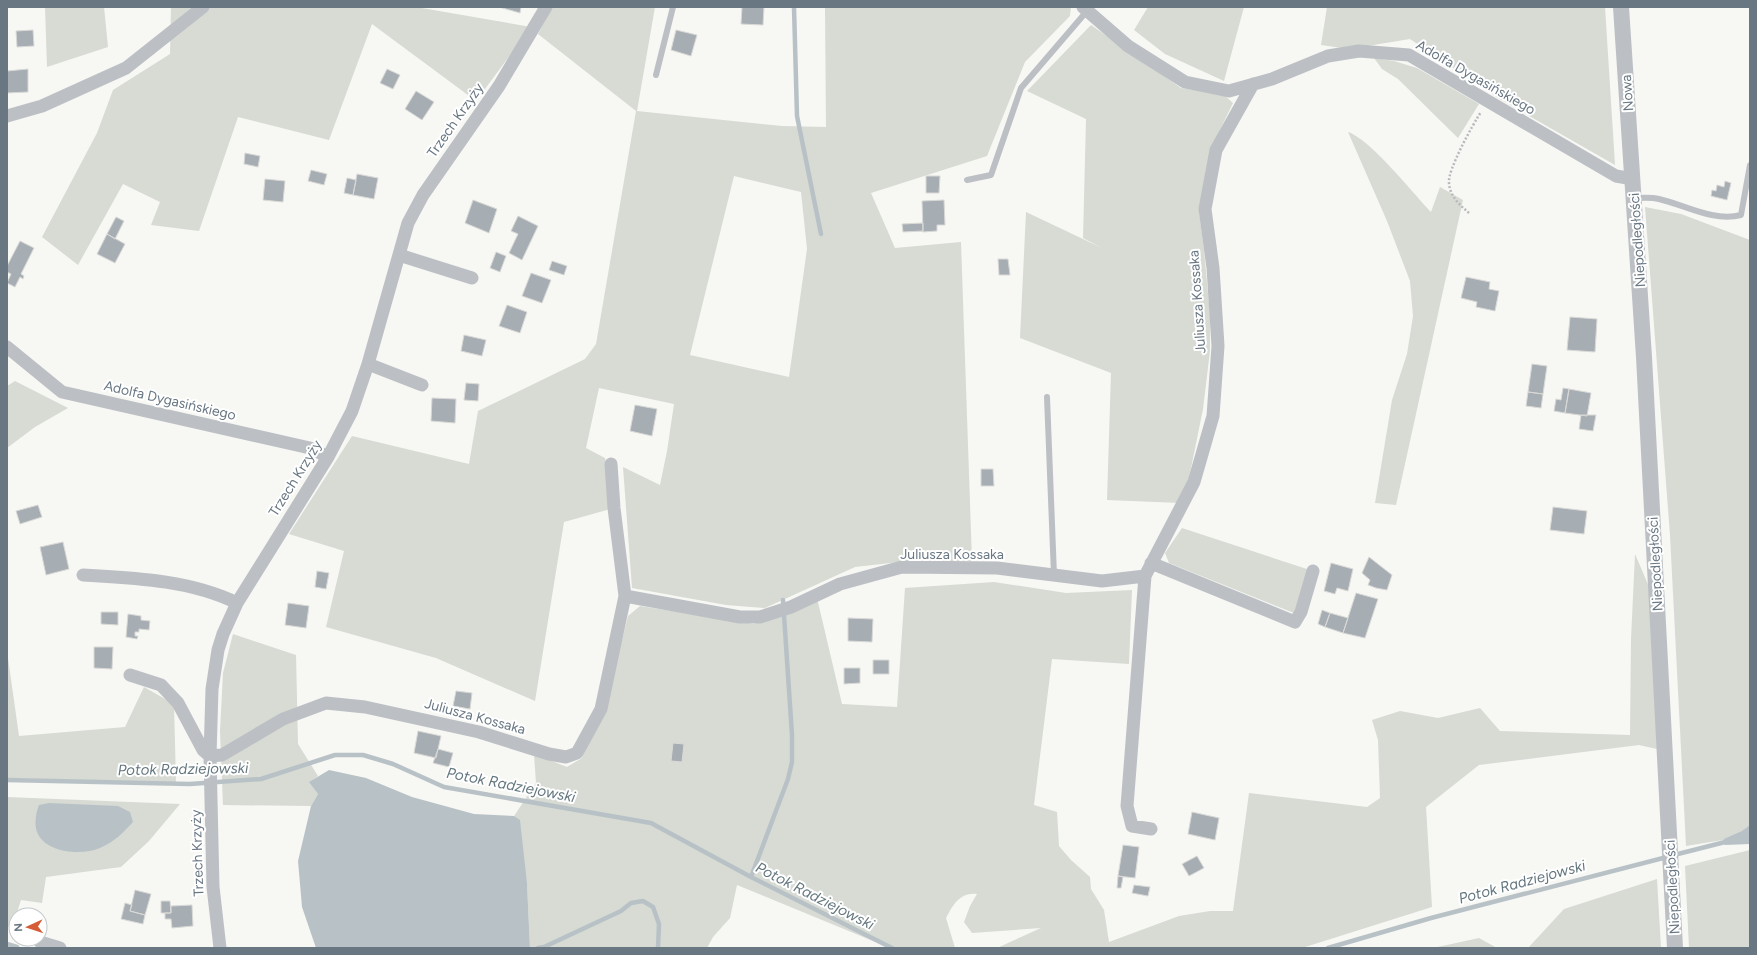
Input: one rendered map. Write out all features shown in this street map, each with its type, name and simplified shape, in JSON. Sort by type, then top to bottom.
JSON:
[{"type":"street","points":[[7,116],[42,106],[126,68],[203,7]]},
{"type":"street","name":"Trzech Krzyży","points":[[220,948],[213,887],[210,756],[214,669],[223,634],[237,603],[328,457],[352,411],[368,364],[408,224],[423,195],[499,86],[546,7]]},
{"type":"street","name":"Nowa","points":[[1621,7],[1633,179]]},
{"type":"street","name":"Adolfa Dygasińskiego","points":[[1085,9],[1128,46],[1185,82],[1229,91],[1272,79],[1328,56],[1359,51],[1408,55],[1616,176],[1633,179]]},
{"type":"street","name":"Juliusza Kossaka","points":[[1151,829],[1132,826],[1127,806],[1145,576],[1194,482],[1213,416],[1218,346],[1213,268],[1205,209],[1216,150],[1253,84]]},
{"type":"street","name":"Niepodległości","points":[[1633,179],[1675,948]]},
{"type":"street","points":[[399,255],[472,278]]},
{"type":"street","name":"Adolfa Dygasińskiego","points":[[10,353],[62,392],[310,448],[328,457]]},
{"type":"street","points":[[368,364],[422,385]]},
{"type":"street","name":"Juliusza Kossaka","points":[[210,756],[222,755],[282,720],[326,703],[365,706],[479,732],[549,754],[566,756],[577,753],[601,709],[625,596],[614,508],[611,464]]},
{"type":"street","points":[[1151,563],[1295,622],[1301,612],[1313,571]]},
{"type":"street","name":"Juliusza Kossaka","points":[[625,596],[740,617],[760,618],[791,607],[840,584],[902,567],[997,568],[1102,581],[1145,576]]},
{"type":"street","points":[[83,575],[154,581],[196,588],[224,596],[237,603]]},
{"type":"street","points":[[130,675],[161,685],[178,703],[203,750],[210,756]]},
{"type":"street","points":[[48,944],[60,948]]},
{"type":"lane","points":[[656,76],[673,7]]},
{"type":"lane","points":[[967,180],[991,175],[1020,88],[1085,9]]},
{"type":"lane","points":[[1634,198],[1657,198],[1711,215],[1732,218],[1741,215],[1750,165]]},
{"type":"lane","points":[[1047,397],[1054,575]]},
{"type":"path","points":[[1469,213],[1455,201],[1448,183],[1453,167],[1472,125],[1488,102]]},
{"type":"shaded area","points":[[45,7],[104,7],[108,47],[47,67]]},
{"type":"shaded area","points":[[171,7],[416,7],[531,27],[476,101],[372,24],[329,140],[238,117],[199,231],[151,225],[160,202],[123,184],[78,265],[42,237],[97,133],[113,90],[170,54]]},
{"type":"shaded area","points":[[552,7],[655,7],[637,111],[782,126],[826,127],[825,7],[1071,7],[1070,16],[1025,62],[987,156],[871,193],[895,248],[961,242],[972,561],[931,562],[926,559],[855,567],[765,608],[726,605],[632,588],[623,467],[660,485],[674,404],[599,388],[586,448],[605,458],[614,508],[564,522],[535,701],[436,658],[326,627],[344,551],[289,534],[352,436],[469,464],[478,411],[585,359],[596,344],[636,111],[538,34]],"holes":[[[734,176],[801,192],[807,249],[789,377],[690,355]]]},
{"type":"shaded area","points":[[1148,7],[1244,7],[1224,81],[1165,54],[1134,30]]},
{"type":"shaded area","points":[[1327,7],[1605,7],[1615,165],[1498,98],[1410,39],[1349,49],[1321,45]]},
{"type":"shaded area","points":[[1091,25],[1181,88],[1223,94],[1233,103],[1211,148],[1199,211],[1210,315],[1210,351],[1203,409],[1189,478],[1180,503],[1107,500],[1111,373],[1020,338],[1026,212],[1102,248],[1083,238],[1086,119],[1027,91]]},
{"type":"shaded area","points":[[1374,58],[1394,61],[1417,68],[1479,104],[1458,138],[1398,79],[1382,69]]},
{"type":"shaded area","points":[[1348,132],[1368,145],[1379,155],[1431,212],[1440,187],[1463,200],[1396,505],[1375,503],[1392,400],[1407,354],[1413,316],[1410,281],[1387,221]]},
{"type":"shaded area","points":[[1645,207],[1681,214],[1750,240],[1750,825],[1735,838],[1686,846],[1670,535]]},
{"type":"shaded area","points":[[15,381],[68,408],[35,427],[7,448],[7,386]]},
{"type":"shaded area","points":[[1182,528],[1313,571],[1294,613],[1169,563],[1165,553]]},
{"type":"shaded area","points":[[1635,554],[1650,589],[1657,749],[1639,745],[1479,765],[1426,807],[1432,907],[1302,948],[997,948],[1041,928],[972,933],[964,922],[970,906],[977,894],[971,894],[958,900],[951,908],[946,918],[955,948],[890,948],[737,885],[730,918],[713,937],[707,948],[530,948],[527,883],[514,816],[536,783],[534,754],[567,767],[582,758],[609,693],[628,616],[640,606],[754,624],[817,598],[842,704],[897,707],[905,588],[994,582],[1066,593],[1132,590],[1129,664],[1052,659],[1034,805],[1057,812],[1059,846],[1071,860],[1090,877],[1091,889],[1104,910],[1109,942],[1179,916],[1210,911],[1233,911],[1249,793],[1367,807],[1380,798],[1378,740],[1372,720],[1400,711],[1438,718],[1480,708],[1500,731],[1630,735],[1631,639]]},
{"type":"shaded area","points":[[233,634],[296,655],[298,744],[318,776],[310,782],[318,794],[311,806],[223,805],[220,731],[223,673]]},
{"type":"shaded area","points":[[7,651],[19,736],[125,727],[144,687],[174,704],[176,783],[7,778]]},
{"type":"shaded area","points":[[329,770],[366,778],[412,797],[474,814],[514,816],[520,820],[527,883],[530,948],[316,948],[302,907],[298,861],[311,806],[318,794],[309,782]]},
{"type":"shaded area","points":[[7,797],[180,804],[149,841],[121,867],[46,877],[42,903],[21,900],[19,907],[8,907],[7,926]]},
{"type":"shaded area","points":[[49,803],[118,806],[130,812],[133,822],[118,837],[100,848],[84,852],[65,851],[48,844],[41,839],[37,832],[36,818],[39,805]]},
{"type":"shaded area","points":[[1750,825],[1750,844],[1725,845],[1723,842],[1724,839],[1742,831]]},
{"type":"shaded area","points":[[1750,850],[1750,948],[1689,948],[1685,866]]},
{"type":"shaded area","points":[[1657,879],[1661,948],[1528,948],[1564,909]]},
{"type":"shaded area","points":[[1479,938],[1497,948],[1433,948]]},
{"type":"building","points":[[499,7],[521,7],[520,13]]},
{"type":"building","points":[[742,7],[764,7],[763,25],[741,24]]},
{"type":"building","points":[[33,30],[34,46],[17,47],[16,31]]},
{"type":"building","points":[[676,30],[697,35],[691,56],[671,50]]},
{"type":"building","points":[[28,69],[28,92],[7,93],[7,71]]},
{"type":"building","points":[[387,69],[400,75],[393,89],[380,83]]},
{"type":"building","points":[[416,91],[434,102],[422,120],[405,109]]},
{"type":"building","points":[[245,153],[260,156],[258,167],[244,164]]},
{"type":"building","points":[[311,170],[327,174],[324,185],[308,181]]},
{"type":"building","points":[[357,174],[378,178],[374,199],[353,195]]},
{"type":"building","points":[[926,176],[940,176],[939,193],[926,193]]},
{"type":"building","points":[[347,178],[356,180],[353,195],[344,193]]},
{"type":"building","points":[[265,179],[285,181],[283,202],[263,200]]},
{"type":"building","points":[[1725,181],[1731,183],[1727,200],[1711,196],[1712,190],[1716,191],[1717,185],[1724,187]]},
{"type":"building","points":[[473,200],[497,209],[489,233],[465,223]]},
{"type":"building","points":[[944,200],[945,225],[937,225],[937,231],[923,232],[922,201]]},
{"type":"building","points":[[518,216],[538,226],[522,260],[509,253],[518,234],[511,231]]},
{"type":"building","points":[[116,217],[124,221],[115,239],[107,234]]},
{"type":"building","points":[[923,223],[923,231],[903,232],[902,224]]},
{"type":"building","points":[[107,234],[125,244],[115,263],[97,254]]},
{"type":"building","points":[[20,241],[34,248],[21,274],[24,276],[23,279],[20,277],[15,287],[7,283],[11,274],[7,272],[7,266]]},
{"type":"building","points":[[496,252],[506,256],[500,272],[490,268]]},
{"type":"building","points":[[998,259],[1008,259],[1010,275],[999,275]]},
{"type":"building","points":[[552,261],[567,266],[564,275],[549,270]]},
{"type":"building","points":[[531,273],[551,280],[542,303],[522,296]]},
{"type":"building","points":[[1466,277],[1490,282],[1489,289],[1499,291],[1495,311],[1476,307],[1477,302],[1461,298]]},
{"type":"building","points":[[507,305],[527,312],[520,333],[499,326]]},
{"type":"building","points":[[1570,317],[1597,319],[1595,352],[1567,350]]},
{"type":"building","points":[[464,335],[486,340],[482,356],[461,351]]},
{"type":"building","points":[[1532,364],[1547,366],[1543,394],[1528,392]]},
{"type":"building","points":[[466,383],[479,384],[478,401],[464,400]]},
{"type":"building","points":[[1563,388],[1569,389],[1565,413],[1554,411],[1556,399],[1561,400]]},
{"type":"building","points":[[1569,389],[1591,393],[1587,416],[1565,413]]},
{"type":"building","points":[[1528,392],[1543,394],[1541,408],[1526,406]]},
{"type":"building","points":[[432,398],[456,399],[455,423],[431,421]]},
{"type":"building","points":[[635,405],[657,409],[652,436],[630,431]]},
{"type":"building","points":[[1581,415],[1596,415],[1593,431],[1579,429]]},
{"type":"building","points":[[981,469],[993,469],[994,486],[981,486]]},
{"type":"building","points":[[38,505],[42,517],[20,524],[16,511]]},
{"type":"building","points":[[1553,507],[1587,511],[1584,534],[1550,530]]},
{"type":"building","points":[[63,542],[69,569],[46,575],[40,547]]},
{"type":"building","points":[[1369,557],[1392,575],[1387,590],[1368,585],[1370,580],[1362,573]]},
{"type":"building","points":[[1331,563],[1353,569],[1348,591],[1337,588],[1335,594],[1324,591]]},
{"type":"building","points":[[317,571],[329,573],[326,589],[315,587]]},
{"type":"building","points":[[1356,593],[1378,599],[1365,638],[1343,633]]},
{"type":"building","points":[[288,603],[309,606],[306,628],[285,625]]},
{"type":"building","points":[[1322,610],[1330,613],[1325,627],[1318,624]]},
{"type":"building","points":[[101,612],[118,612],[118,625],[101,624]]},
{"type":"building","points":[[1330,613],[1348,618],[1343,633],[1325,627]]},
{"type":"building","points":[[128,614],[141,616],[141,620],[150,621],[149,630],[139,629],[139,632],[135,632],[135,636],[138,636],[137,639],[126,637]]},
{"type":"building","points":[[848,618],[873,619],[872,642],[848,641]]},
{"type":"building","points":[[94,647],[113,647],[112,669],[94,668]]},
{"type":"building","points":[[873,660],[889,660],[889,674],[873,674]]},
{"type":"building","points":[[844,668],[860,668],[860,683],[844,684]]},
{"type":"building","points":[[456,691],[472,693],[470,709],[453,706]]},
{"type":"building","points":[[418,731],[441,736],[436,758],[414,753]]},
{"type":"building","points":[[673,743],[684,744],[682,762],[671,761]]},
{"type":"building","points":[[438,749],[453,753],[449,767],[433,763]]},
{"type":"building","points":[[1192,812],[1219,818],[1215,840],[1188,834]]},
{"type":"building","points":[[1123,845],[1139,847],[1135,878],[1118,876]]},
{"type":"building","points":[[1197,856],[1204,868],[1189,876],[1182,864]]},
{"type":"building","points":[[1118,876],[1123,877],[1121,888],[1117,888]]},
{"type":"building","points":[[1134,885],[1150,887],[1148,896],[1132,893]]},
{"type":"building","points":[[135,890],[151,894],[145,915],[130,911]]},
{"type":"building","points":[[161,901],[170,901],[171,913],[161,913]]},
{"type":"building","points":[[125,903],[132,905],[130,911],[145,915],[143,924],[121,919]]},
{"type":"building","points":[[192,905],[193,926],[172,928],[171,919],[165,919],[165,913],[171,913],[171,906]]},
{"type":"waterway","points":[[794,7],[797,116],[821,234]]},
{"type":"waterway","points":[[751,877],[788,779],[792,762],[792,735],[783,600]]},
{"type":"waterway","name":"Potok Radziejowski","points":[[7,780],[190,784],[261,779],[335,755],[363,755],[393,764],[444,787],[651,823],[751,877],[892,948]]},
{"type":"waterway","name":"Potok Radziejowski","points":[[1674,855],[1729,841]]},
{"type":"waterway","name":"Potok Radziejowski","points":[[1328,948],[1431,918],[1667,857]]},
{"type":"waterway","points":[[538,948],[544,947],[621,911],[631,903],[643,901],[653,907],[659,924],[658,948]]}]
